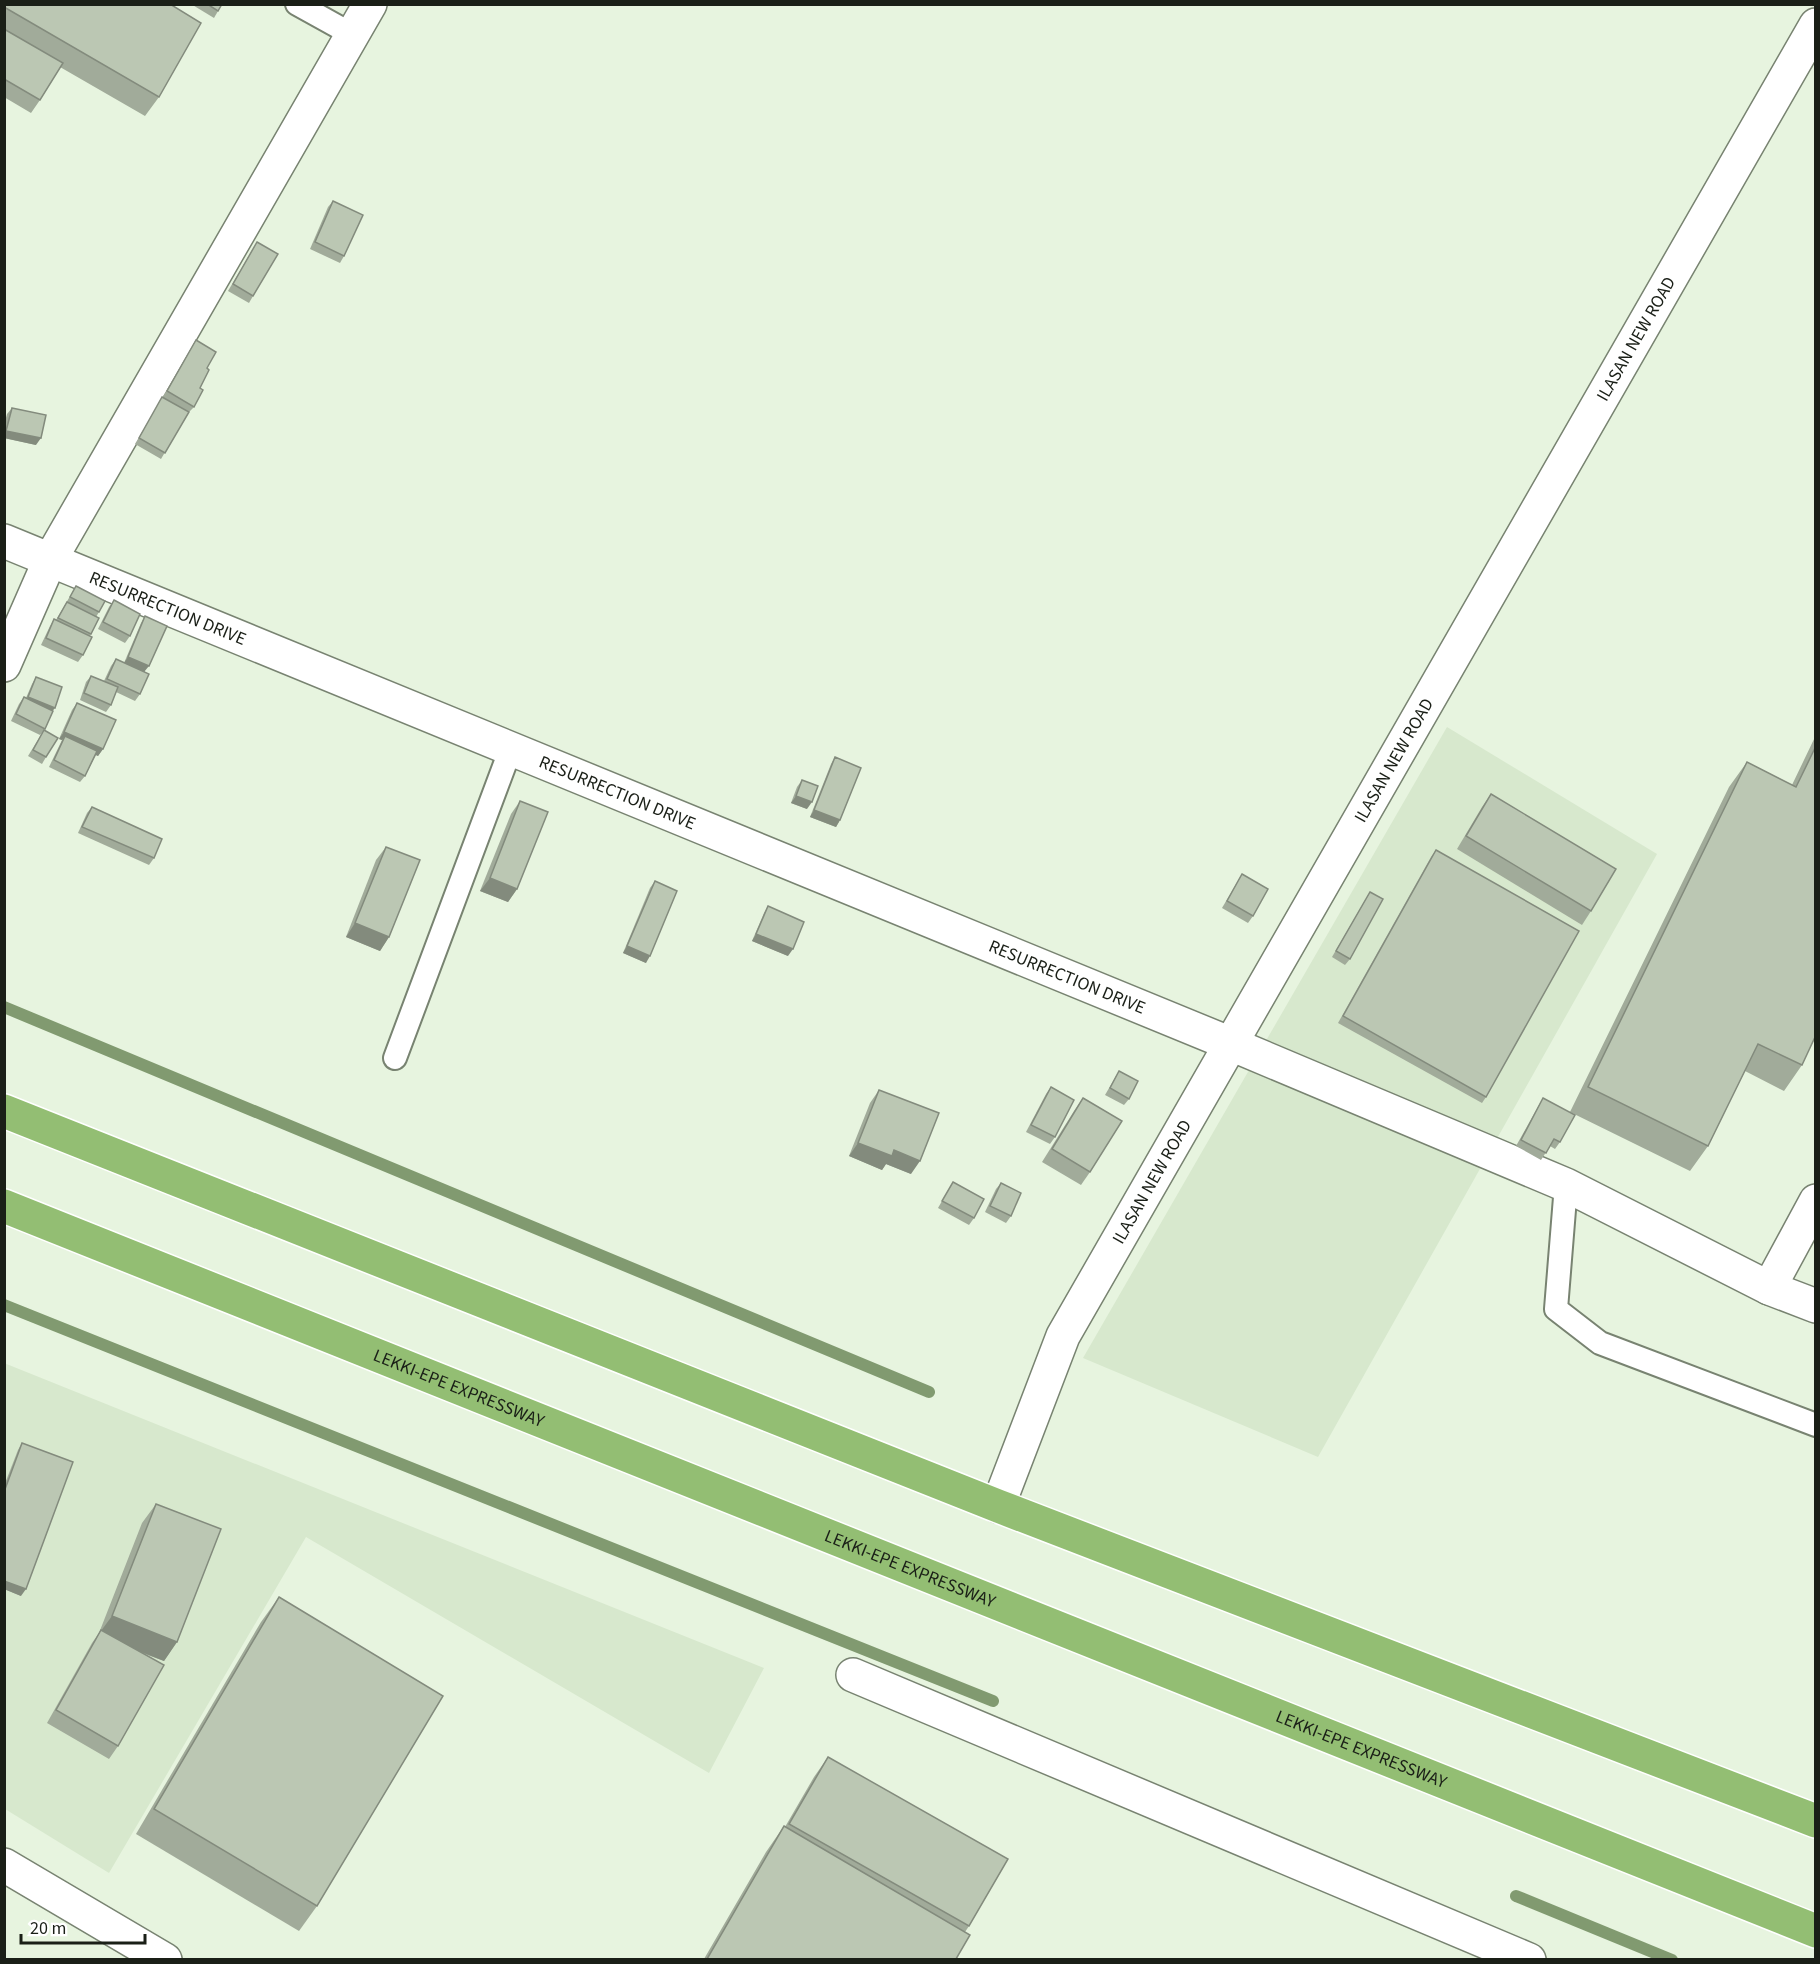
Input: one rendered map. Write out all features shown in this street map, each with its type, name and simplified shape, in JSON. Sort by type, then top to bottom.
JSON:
[{"type":"highway","points":[[4,1111],[998,1506],[1815,1821]]},
{"type":"highway","name":"LEKKI-EPE EXPRESSWAY","points":[[4,1206],[1815,1931]]},
{"type":"street","points":[[4,664],[50,560],[370,4]]},
{"type":"street","name":"ILASAN NEW ROAD","points":[[998,1506],[1063,1336],[1815,25]]},
{"type":"street","name":"RESURRECTION DRIVE","points":[[4,541],[1231,1044],[1566,1185],[1769,1288],[1815,1306]]},
{"type":"street","points":[[1769,1288],[1815,1201]]},
{"type":"street","points":[[853,1675],[1528,1959]]},
{"type":"street","points":[[4,1865],[165,1959]]},
{"type":"lane","points":[[297,4],[353,35]]},
{"type":"lane","points":[[395,1058],[510,748]]},
{"type":"lane","points":[[1566,1185],[1556,1309],[1600,1342],[1815,1425]]},
{"type":"shaded area","points":[[1447,727],[1657,854],[1318,1457],[1083,1358]]},
{"type":"shaded area","points":[[4,1363],[764,1668],[709,1773],[306,1537],[109,1873],[5,1809]]},
{"type":"building","points":[[4,4],[170,4],[201,23],[159,97],[4,7]]},
{"type":"building","points":[[207,4],[222,4],[218,11]]},
{"type":"building","points":[[4,29],[63,63],[40,100],[4,79]]},
{"type":"building","points":[[333,201],[363,215],[344,256],[315,242]]},
{"type":"building","points":[[257,242],[278,254],[253,296],[233,284]]},
{"type":"building","points":[[196,340],[216,352],[207,368],[209,370],[200,388],[203,390],[194,407],[167,391]]},
{"type":"building","points":[[162,397],[189,412],[165,453],[139,438]]},
{"type":"building","points":[[12,408],[46,415],[41,438],[6,431]]},
{"type":"building","points":[[76,586],[105,601],[99,612],[70,597]]},
{"type":"building","points":[[114,600],[140,614],[130,636],[103,622]]},
{"type":"building","points":[[67,602],[99,618],[91,634],[58,618]]},
{"type":"building","points":[[145,616],[167,626],[149,666],[128,657]]},
{"type":"building","points":[[54,619],[92,637],[83,655],[46,638]]},
{"type":"building","points":[[116,659],[149,674],[140,694],[107,679]]},
{"type":"building","points":[[91,676],[118,687],[111,705],[84,693]]},
{"type":"building","points":[[36,677],[62,687],[55,708],[28,697]]},
{"type":"building","points":[[24,697],[53,711],[45,729],[16,714]]},
{"type":"building","points":[[77,703],[116,720],[103,749],[64,732]]},
{"type":"building","points":[[44,730],[58,738],[46,757],[33,750]]},
{"type":"building","points":[[65,736],[97,751],[85,776],[54,760]]},
{"type":"building","points":[[1815,748],[1815,1037],[1802,1065],[1758,1044],[1708,1146],[1588,1087],[1747,762],[1796,787]]},
{"type":"building","points":[[835,757],[861,768],[840,820],[814,810]]},
{"type":"building","points":[[802,780],[818,786],[812,802],[796,796]]},
{"type":"building","points":[[1491,794],[1616,869],[1591,911],[1466,836]]},
{"type":"building","points":[[520,801],[548,812],[517,889],[490,878]]},
{"type":"building","points":[[92,807],[162,839],[154,858],[82,827]]},
{"type":"building","points":[[386,847],[420,860],[389,937],[355,923]]},
{"type":"building","points":[[1436,850],[1579,931],[1486,1097],[1343,1016]]},
{"type":"building","points":[[1242,874],[1268,889],[1253,916],[1227,901]]},
{"type":"building","points":[[655,881],[677,891],[650,956],[627,946]]},
{"type":"building","points":[[1370,892],[1383,899],[1350,959],[1336,951]]},
{"type":"building","points":[[768,906],[804,922],[793,949],[756,934]]},
{"type":"building","points":[[1119,1071],[1138,1081],[1129,1099],[1110,1088]]},
{"type":"building","points":[[1051,1087],[1074,1100],[1055,1137],[1031,1125]]},
{"type":"building","points":[[879,1090],[939,1113],[920,1161],[894,1150],[892,1156],[858,1143]]},
{"type":"building","points":[[1083,1098],[1122,1121],[1090,1172],[1052,1149]]},
{"type":"building","points":[[1543,1098],[1575,1115],[1560,1142],[1554,1139],[1546,1153],[1521,1140]]},
{"type":"building","points":[[953,1182],[984,1199],[974,1218],[942,1201]]},
{"type":"building","points":[[1001,1183],[1021,1193],[1011,1216],[990,1206]]},
{"type":"building","points":[[22,1443],[73,1462],[26,1589],[4,1581],[4,1492]]},
{"type":"building","points":[[156,1504],[221,1529],[177,1642],[112,1616]]},
{"type":"building","points":[[279,1597],[443,1696],[317,1906],[154,1809]]},
{"type":"building","points":[[101,1630],[164,1665],[118,1746],[56,1710]]},
{"type":"building","points":[[828,1757],[1008,1859],[969,1926],[789,1824]]},
{"type":"building","points":[[784,1826],[970,1935],[956,1959],[707,1959]]},
{"type":"waterway","points":[[4,1007],[929,1392]]},
{"type":"waterway","points":[[4,1305],[993,1701]]},
{"type":"waterway","points":[[1516,1896],[1672,1960]]}]
